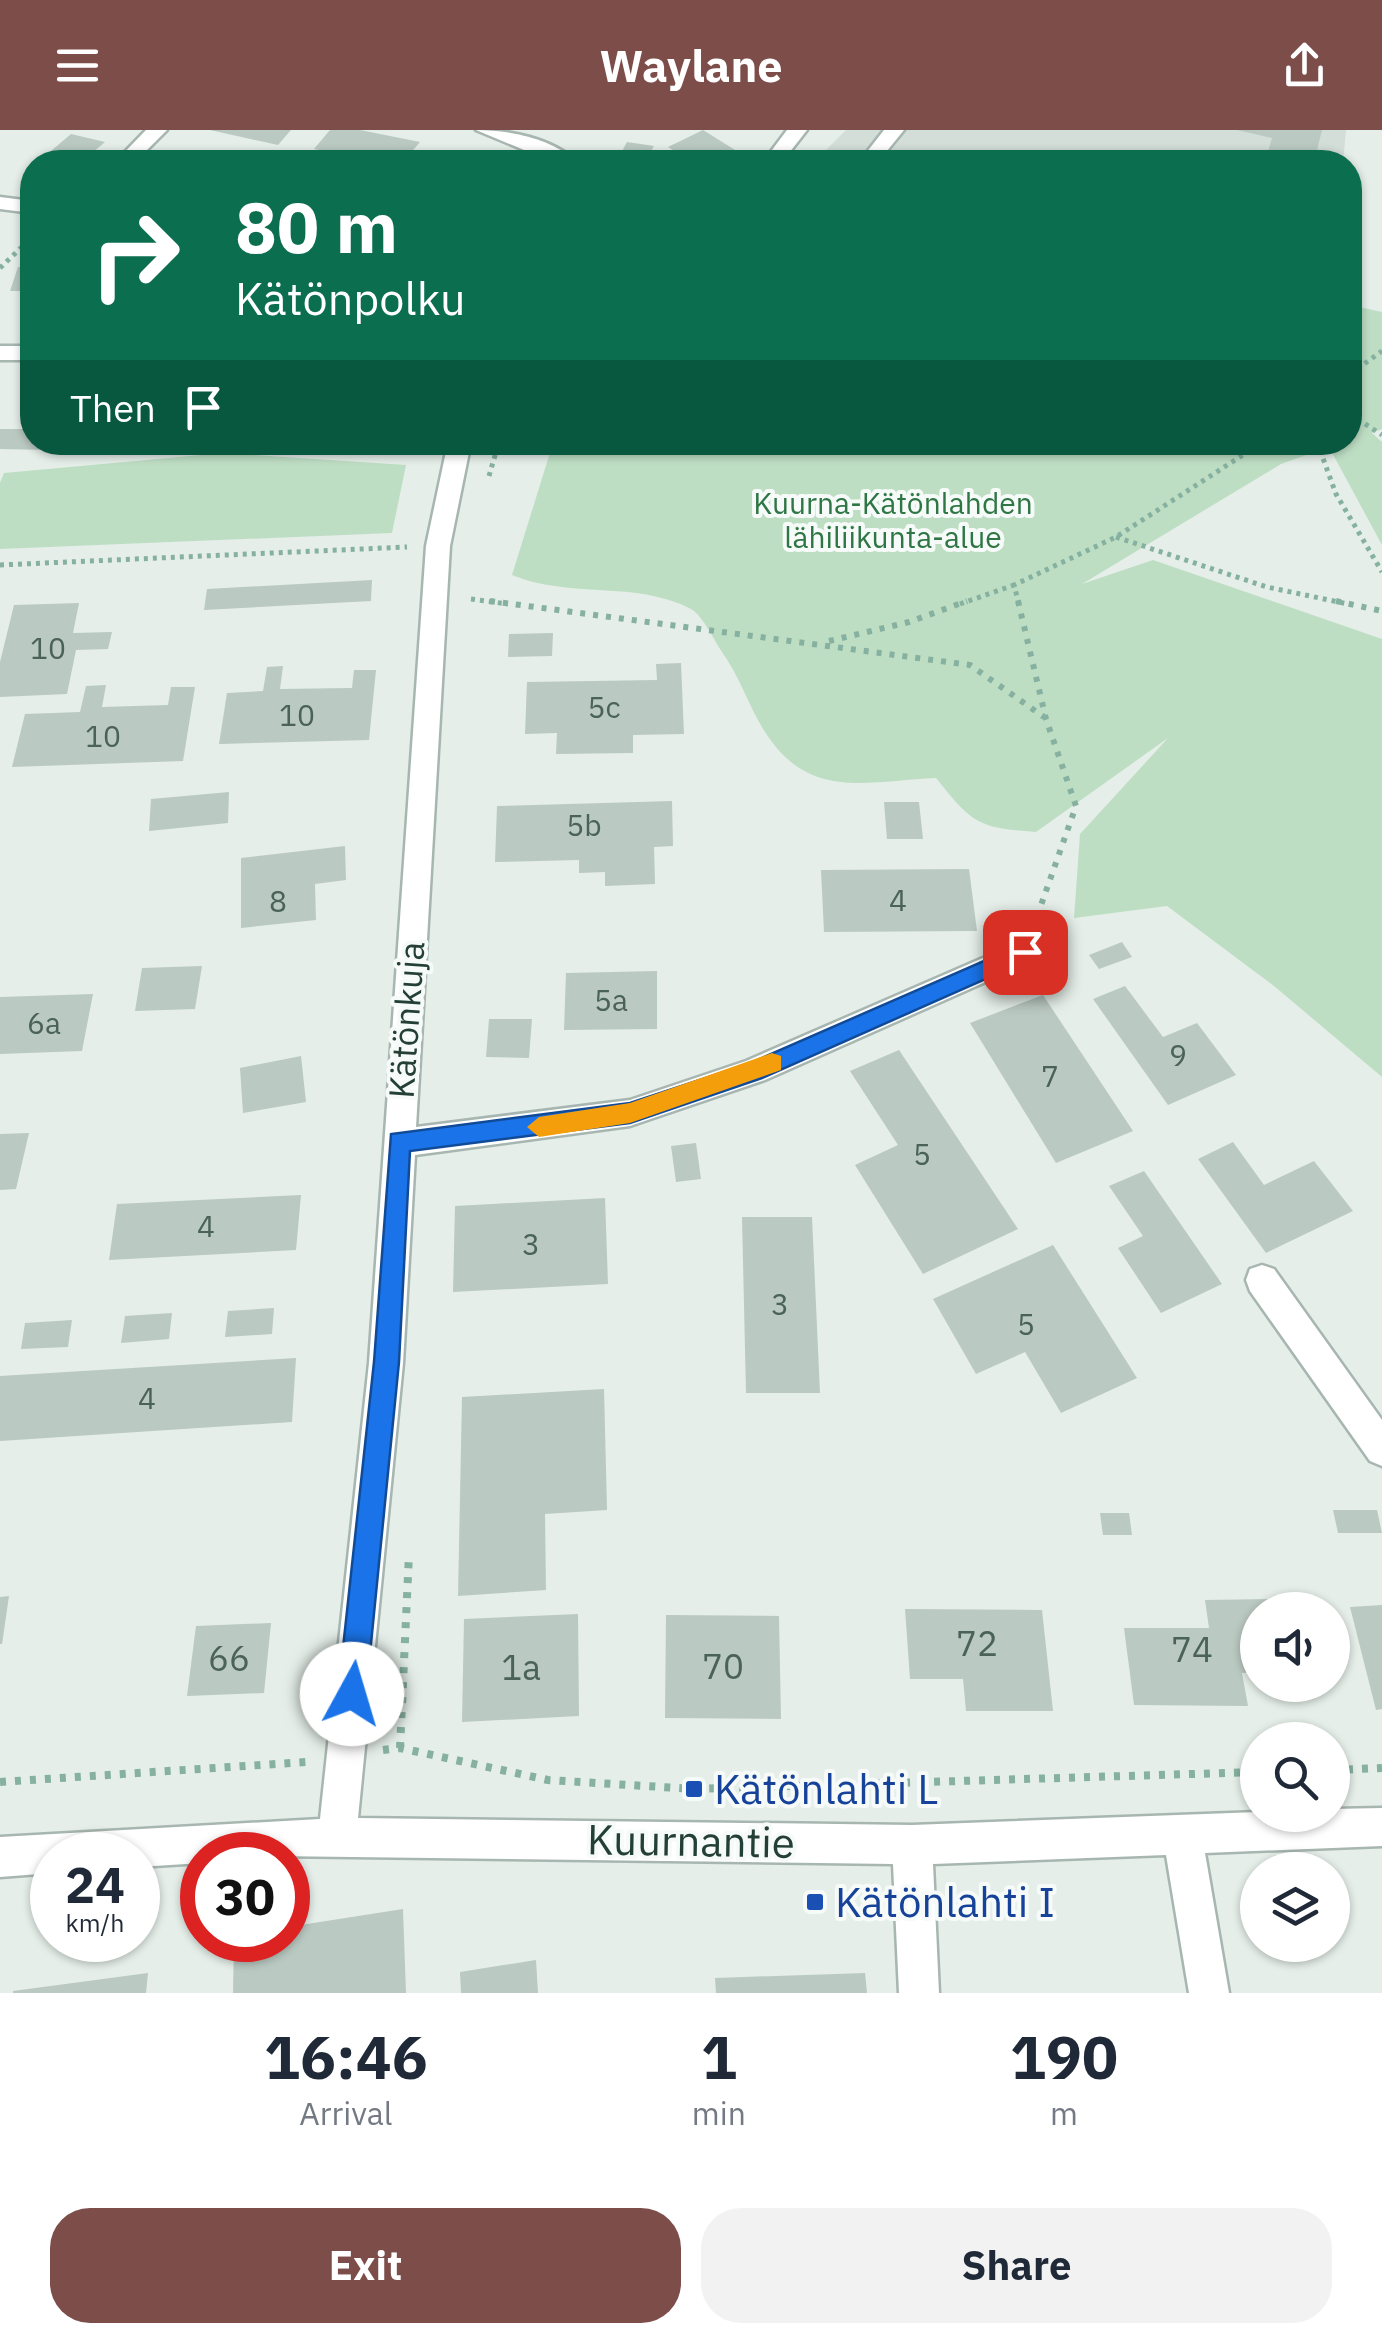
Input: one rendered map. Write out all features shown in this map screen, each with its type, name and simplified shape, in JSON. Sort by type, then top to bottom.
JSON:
[{"type":"street","points":[[136,150],[157,130]]},
{"type":"street","points":[[486,130],[542,150]]},
{"type":"street","points":[[781,150],[797,130]]},
{"type":"street","points":[[878,150],[894,130]]},
{"type":"street","name":"Kätönkuja","points":[[337,1838],[386,1362],[438,546],[456,455]]},
{"type":"street","points":[[399,1141],[435,1140],[630,1113],[754,1071],[1025,952]]},
{"type":"street","points":[[1262,1280],[1382,1449]]},
{"type":"street","name":"Kuurnantie","points":[[0,1856],[337,1838],[912,1846],[1382,1827]]},
{"type":"street","points":[[1182,1834],[1209,1993]]},
{"type":"street","points":[[912,1846],[919,1993]]},
{"type":"path","points":[[0,268],[20,249]]},
{"type":"path","points":[[484,492],[495,455]]},
{"type":"path","points":[[823,642],[908,622],[1014,585],[1116,537],[1243,455]]},
{"type":"path","points":[[1322,455],[1336,494],[1382,572]]},
{"type":"path","points":[[1116,537],[1266,587],[1382,610]]},
{"type":"path","points":[[0,565],[438,546]]},
{"type":"path","points":[[472,582],[471,599],[823,642],[970,665],[1046,719]]},
{"type":"path","points":[[1014,585],[1046,719],[1076,806],[1025,952]]},
{"type":"path","points":[[0,1782],[346,1756],[400,1748],[548,1780],[694,1789],[1240,1773]]},
{"type":"path","points":[[1350,1769],[1382,1768]]},
{"type":"shaded area","points":[[846,130],[1346,130],[1344,150],[826,150]]},
{"type":"green space","points":[[1362,308],[1382,312],[1382,429],[1372,433],[1382,442],[1382,545],[1333,455],[1362,455]]},
{"type":"green space","points":[[201,455],[406,465],[392,533],[0,549],[0,483],[4,473]]},
{"type":"green space","name":"Kuurna-Kätönlahden lähiliikunta-alue","points":[[549,455],[1306,455],[1281,464],[1082,584],[1153,560],[1382,639],[1382,1077],[1274,986],[1167,906],[1074,918],[1080,834],[1168,738],[1036,832],[988,825],[968,814],[936,778],[841,782],[800,769],[765,732],[728,662],[691,609],[648,595],[556,586],[512,575]]},
{"type":"building","points":[[210,130],[291,130],[278,145]]},
{"type":"building","points":[[330,130],[360,130],[420,142],[413,150],[314,149]]},
{"type":"building","points":[[703,130],[735,150],[673,150],[668,147]]},
{"type":"building","points":[[1237,130],[1322,130],[1317,150],[1268,150],[1272,138]]},
{"type":"building","points":[[71,134],[105,142],[96,150],[52,150]]},
{"type":"building","points":[[627,142],[654,146],[652,150],[623,150]]},
{"type":"building","points":[[18,267],[20,267],[20,291],[10,291]]},
{"type":"building","points":[[0,429],[20,429],[20,449],[0,449]]},
{"type":"building","points":[[372,580],[371,601],[204,610],[207,589]]},
{"type":"building","points":[[79,603],[73,633],[112,632],[108,649],[76,650],[67,694],[0,697],[0,662],[14,605]]},
{"type":"building","points":[[553,633],[552,656],[508,657],[509,634]]},
{"type":"building","points":[[681,663],[684,734],[633,735],[633,753],[556,754],[557,733],[525,734],[527,682],[657,680],[656,664]]},
{"type":"building","points":[[283,666],[280,689],[352,688],[354,670],[376,670],[369,740],[219,744],[227,693],[263,691],[267,667]]},
{"type":"building","points":[[106,685],[102,707],[168,705],[171,687],[195,687],[183,761],[12,767],[25,714],[80,712],[86,686]]},
{"type":"building","points":[[229,792],[228,823],[149,831],[151,799]]},
{"type":"building","points":[[672,801],[673,846],[654,847],[655,884],[605,886],[605,872],[579,873],[579,860],[495,862],[497,806]]},
{"type":"building","points":[[884,802],[919,802],[923,839],[887,839]]},
{"type":"building","points":[[345,846],[346,880],[315,884],[316,920],[241,928],[241,858]]},
{"type":"building","points":[[969,869],[977,931],[824,932],[821,870]]},
{"type":"building","points":[[1122,942],[1132,957],[1099,969],[1089,955]]},
{"type":"building","points":[[202,966],[195,1009],[135,1011],[142,968]]},
{"type":"building","points":[[657,971],[657,1029],[564,1030],[566,973]]},
{"type":"building","points":[[1125,986],[1163,1037],[1197,1023],[1236,1075],[1168,1105],[1093,999]]},
{"type":"building","points":[[93,994],[82,1051],[0,1054],[0,997]]},
{"type":"building","points":[[1043,995],[1133,1131],[1056,1163],[970,1023]]},
{"type":"building","points":[[489,1019],[532,1019],[529,1058],[486,1057]]},
{"type":"building","points":[[899,1050],[1018,1229],[923,1274],[855,1165],[898,1145],[850,1071]]},
{"type":"building","points":[[301,1056],[306,1102],[243,1113],[240,1068]]},
{"type":"building","points":[[29,1133],[16,1189],[0,1190],[0,1134]]},
{"type":"building","points":[[1233,1142],[1264,1185],[1314,1161],[1353,1211],[1266,1253],[1198,1159]]},
{"type":"building","points":[[696,1143],[701,1179],[676,1182],[671,1146]]},
{"type":"building","points":[[1144,1171],[1222,1284],[1161,1313],[1118,1248],[1143,1236],[1109,1186]]},
{"type":"building","points":[[301,1195],[296,1250],[109,1260],[117,1204]]},
{"type":"building","points":[[605,1198],[608,1284],[453,1292],[455,1206]]},
{"type":"building","points":[[742,1217],[812,1217],[820,1393],[746,1393]]},
{"type":"building","points":[[1053,1245],[1137,1378],[1061,1413],[1025,1352],[976,1374],[933,1299]]},
{"type":"building","points":[[274,1308],[272,1334],[225,1337],[228,1311]]},
{"type":"building","points":[[172,1313],[169,1339],[121,1343],[125,1316]]},
{"type":"building","points":[[72,1320],[68,1347],[21,1349],[25,1323]]},
{"type":"building","points":[[296,1358],[292,1422],[0,1441],[0,1376]]},
{"type":"building","points":[[604,1389],[607,1510],[545,1514],[546,1590],[458,1596],[462,1397]]},
{"type":"building","points":[[1333,1510],[1377,1510],[1382,1533],[1338,1533]]},
{"type":"building","points":[[1100,1513],[1129,1513],[1132,1535],[1103,1535]]},
{"type":"building","points":[[9,1596],[2,1644],[0,1644],[0,1597]]},
{"type":"building","points":[[1240,1599],[1240,1702],[1247,1702],[1248,1706],[1134,1705],[1124,1628],[1209,1628],[1205,1600]]},
{"type":"building","points":[[1382,1605],[1382,1709],[1376,1710],[1350,1607]]},
{"type":"building","points":[[905,1609],[1042,1610],[1053,1711],[966,1711],[963,1679],[910,1679]]},
{"type":"building","points":[[578,1614],[579,1716],[462,1722],[464,1619]]},
{"type":"building","points":[[666,1615],[779,1616],[781,1719],[665,1718]]},
{"type":"building","points":[[271,1623],[264,1693],[187,1696],[196,1626]]},
{"type":"building","points":[[403,1909],[406,1993],[233,1993],[234,1962],[310,1962],[310,1924]]},
{"type":"building","points":[[536,1960],[538,1993],[461,1993],[460,1972]]},
{"type":"building","points":[[148,1973],[146,1993],[13,1993],[13,1991]]},
{"type":"building","points":[[865,1973],[867,1993],[716,1993],[715,1978]]},
{"type":"slow traffic","points":[[539,1127],[630,1113],[772,1063]]},
{"type":"place","name":"Kätönlahti L","points":[[694,1789]]},
{"type":"place","name":"Kätönlahti I","points":[[815,1902]]},
{"type":"route","points":[[352,1694],[386,1362],[399,1141],[435,1140],[630,1113],[754,1071],[1025,952]]}]
